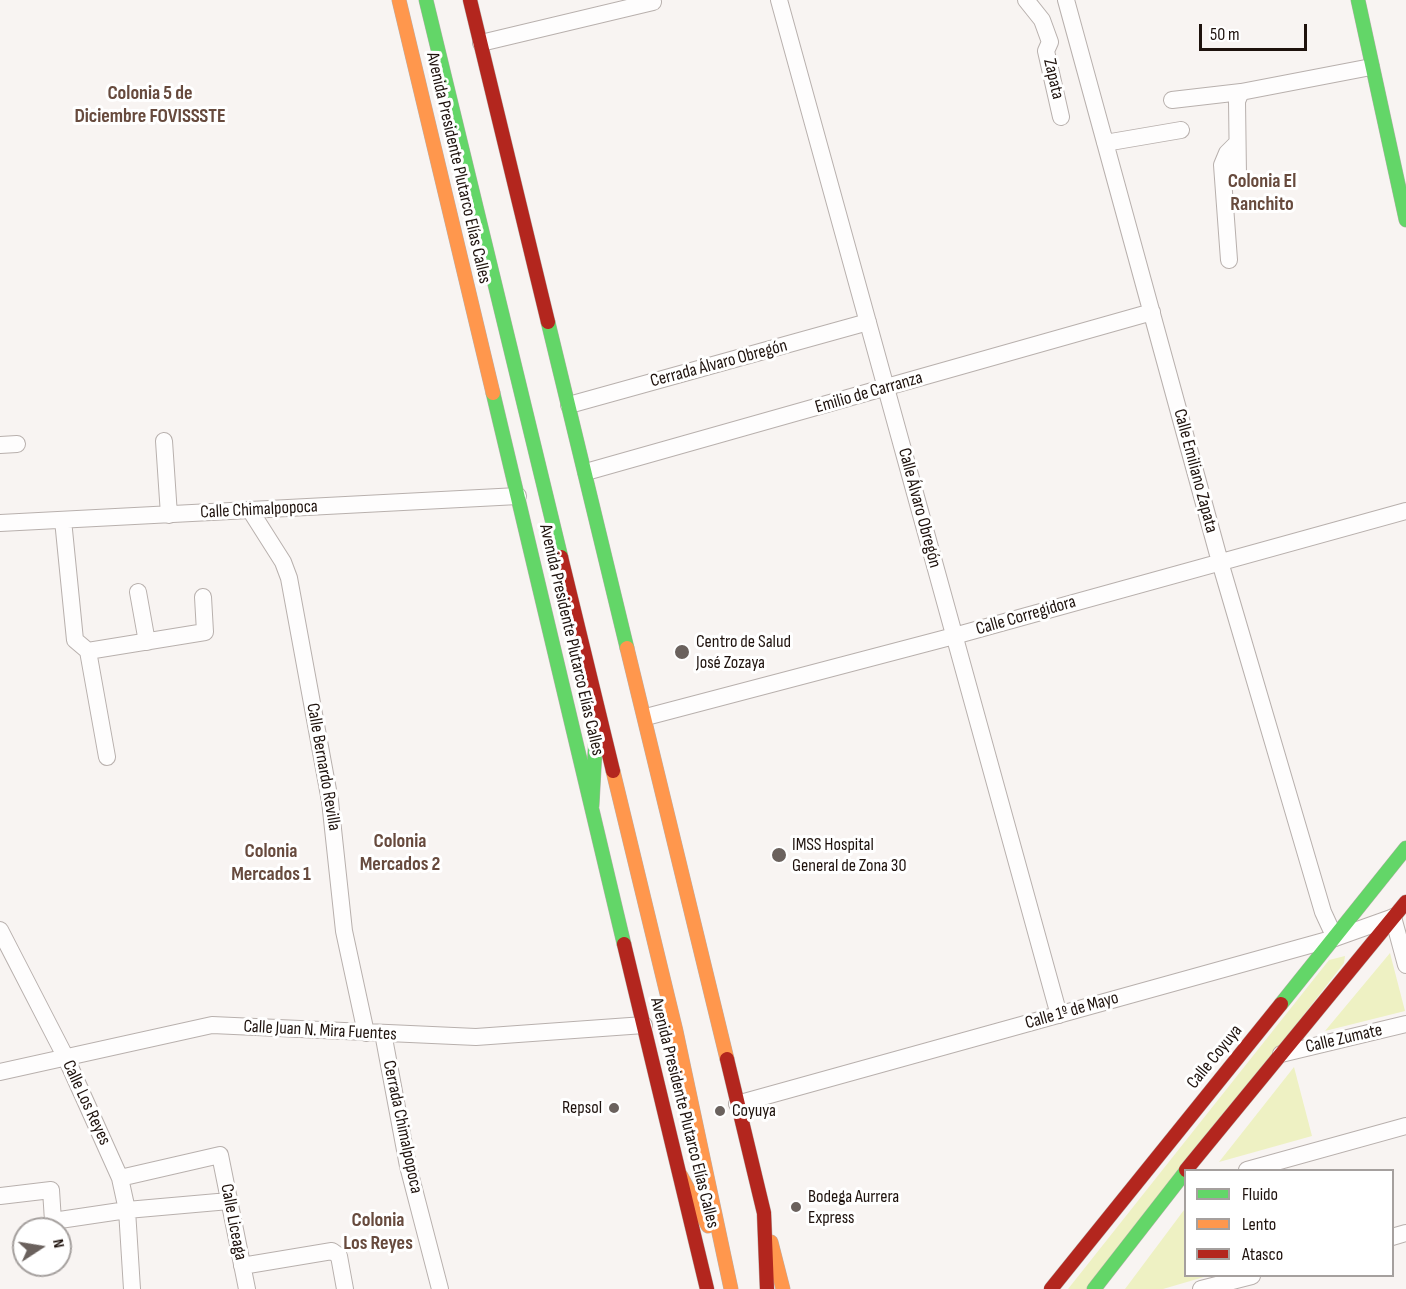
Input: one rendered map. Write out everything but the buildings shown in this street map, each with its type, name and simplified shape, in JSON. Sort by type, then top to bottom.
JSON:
[{"type":"main road","name":"Avenida Presidente Plutarco Elías Calles","points":[[399,0],[708,1289]]},
{"type":"main road","name":"Avenida Presidente Plutarco Elías Calles","points":[[426,0],[676,1031],[731,1289]]},
{"type":"main road","points":[[470,0],[646,717],[783,1289]]},
{"type":"main road","points":[[1358,0],[1406,220]]},
{"type":"main road","points":[[592,806],[598,706]]},
{"type":"main road","name":"Calle Coyuya","points":[[1051,1289],[1406,848]]},
{"type":"main road","points":[[1187,1169],[1281,1053],[1400,916],[1406,902]]},
{"type":"main road","points":[[1094,1289],[1184,1173]]},
{"type":"main road","points":[[681,1176],[721,1249]]},
{"type":"main road","points":[[764,1213],[766,1286]]},
{"type":"street","name":"Calle Álvaro Obregón","points":[[779,0],[1059,1015]]},
{"type":"street","points":[[1026,0],[1038,13],[1050,42],[1076,38]]},
{"type":"street","name":"Calle Emiliano Zapata","points":[[1066,0],[1220,562],[1323,912],[1335,938]]},
{"type":"street","points":[[481,43],[653,2]]},
{"type":"street","name":"Zapata","points":[[1050,42],[1046,51],[1062,117]]},
{"type":"street","points":[[1172,100],[1240,92],[1371,67]]},
{"type":"street","points":[[1238,176],[1237,101],[1240,92]]},
{"type":"street","points":[[1105,143],[1181,130]]},
{"type":"street","points":[[1229,260],[1222,165],[1227,153],[1237,143]]},
{"type":"street","name":"Emilio de Carranza","points":[[586,472],[1152,312]]},
{"type":"street","name":"Cerrada Álvaro Obregón","points":[[569,405],[868,322]]},
{"type":"street","points":[[164,441],[169,514]]},
{"type":"street","name":"Calle Chimalpopoca","points":[[0,524],[518,496]]},
{"type":"street","name":"Calle Bernardo Revilla","points":[[250,510],[284,562],[289,578],[331,810],[344,931],[366,1033]]},
{"type":"street","name":"Calle Corregidora","points":[[646,717],[954,636],[1406,511]]},
{"type":"street","points":[[63,520],[75,640],[88,651],[107,757]]},
{"type":"street","points":[[138,592],[147,642]]},
{"type":"street","points":[[88,651],[205,632],[203,597]]},
{"type":"street","points":[[1400,916],[1406,965]]},
{"type":"street","name":"Calle 1º de Mayo","points":[[737,1104],[1335,938],[1400,916]]},
{"type":"street","name":"Calle Los Reyes","points":[[0,930],[66,1058],[120,1178],[127,1210],[132,1289]]},
{"type":"street","name":"Calle Zumate","points":[[1281,1053],[1406,1024]]},
{"type":"street","name":"Calle Juan N. Mira Fuentes","points":[[0,1072],[212,1026],[383,1034],[516,1036],[644,1025]]},
{"type":"street","name":"Cerrada Chimalpopoca","points":[[383,1034],[408,1166],[440,1289]]},
{"type":"street","points":[[1251,1169],[1406,1126]]},
{"type":"street","name":"Calle Liceaga","points":[[120,1178],[220,1155],[248,1289]]},
{"type":"street","points":[[0,1196],[51,1190],[53,1221],[127,1210],[229,1201]]},
{"type":"street","points":[[242,1266],[332,1251],[339,1256],[345,1289]]},
{"type":"street","points":[[1201,1289],[1244,1277]]},
{"type":"green space","points":[[1390,953],[1405,1011],[1325,1031]]},
{"type":"green space","points":[[1345,956],[1344,963],[1091,1289],[1068,1289],[1329,960]]},
{"type":"green space","points":[[1294,1067],[1312,1136],[1219,1162]]},
{"type":"green space","points":[[1184,1210],[1184,1277],[1204,1277],[1163,1289],[1125,1289]]},
{"type":"traffic: fast","points":[[426,0],[561,557]]},
{"type":"traffic: fast","points":[[1358,0],[1406,220]]},
{"type":"traffic: fast","points":[[548,322],[627,648]]},
{"type":"traffic: fast","points":[[493,393],[624,944]]},
{"type":"traffic: fast","points":[[592,806],[596,733]]},
{"type":"traffic: fast","points":[[1281,1004],[1406,848]]},
{"type":"traffic: fast","points":[[1094,1289],[1184,1174]]},
{"type":"traffic: slow","points":[[399,0],[493,393]]},
{"type":"traffic: slow","points":[[627,648],[727,1059]]},
{"type":"traffic: slow","points":[[613,771],[676,1031],[731,1289]]},
{"type":"traffic: slow","points":[[681,1176],[708,1226]]},
{"type":"traffic: slow","points":[[771,1242],[783,1289]]},
{"type":"traffic: jam","points":[[470,0],[548,322]]},
{"type":"traffic: jam","points":[[561,557],[613,771]]},
{"type":"traffic: jam","points":[[1187,1169],[1406,902]]},
{"type":"traffic: jam","points":[[624,944],[707,1289]]},
{"type":"traffic: jam","points":[[1051,1289],[1281,1004]]},
{"type":"traffic: jam","points":[[727,1059],[764,1213],[767,1289]]},
{"type":"place","name":"Centro de Salud José Zozaya","points":[[682,652]]},
{"type":"place","name":"IMSS Hospital General de Zona 30","points":[[779,855]]},
{"type":"place","name":"Repsol","points":[[614,1108]]},
{"type":"place","name":"Coyuya","points":[[720,1111]]},
{"type":"place","name":"Bodega Aurrera Express","points":[[796,1207]]},
{"type":"district","name":"Colonia 5 de Diciembre FOVISSSTE","points":[[150,106]]},
{"type":"district","name":"Colonia El Ranchito","points":[[1262,194]]},
{"type":"district","name":"Colonia Mercados 2","points":[[400,854]]},
{"type":"district","name":"Colonia Mercados 1","points":[[271,864]]},
{"type":"district","name":"Colonia Los Reyes","points":[[378,1232]]}]
